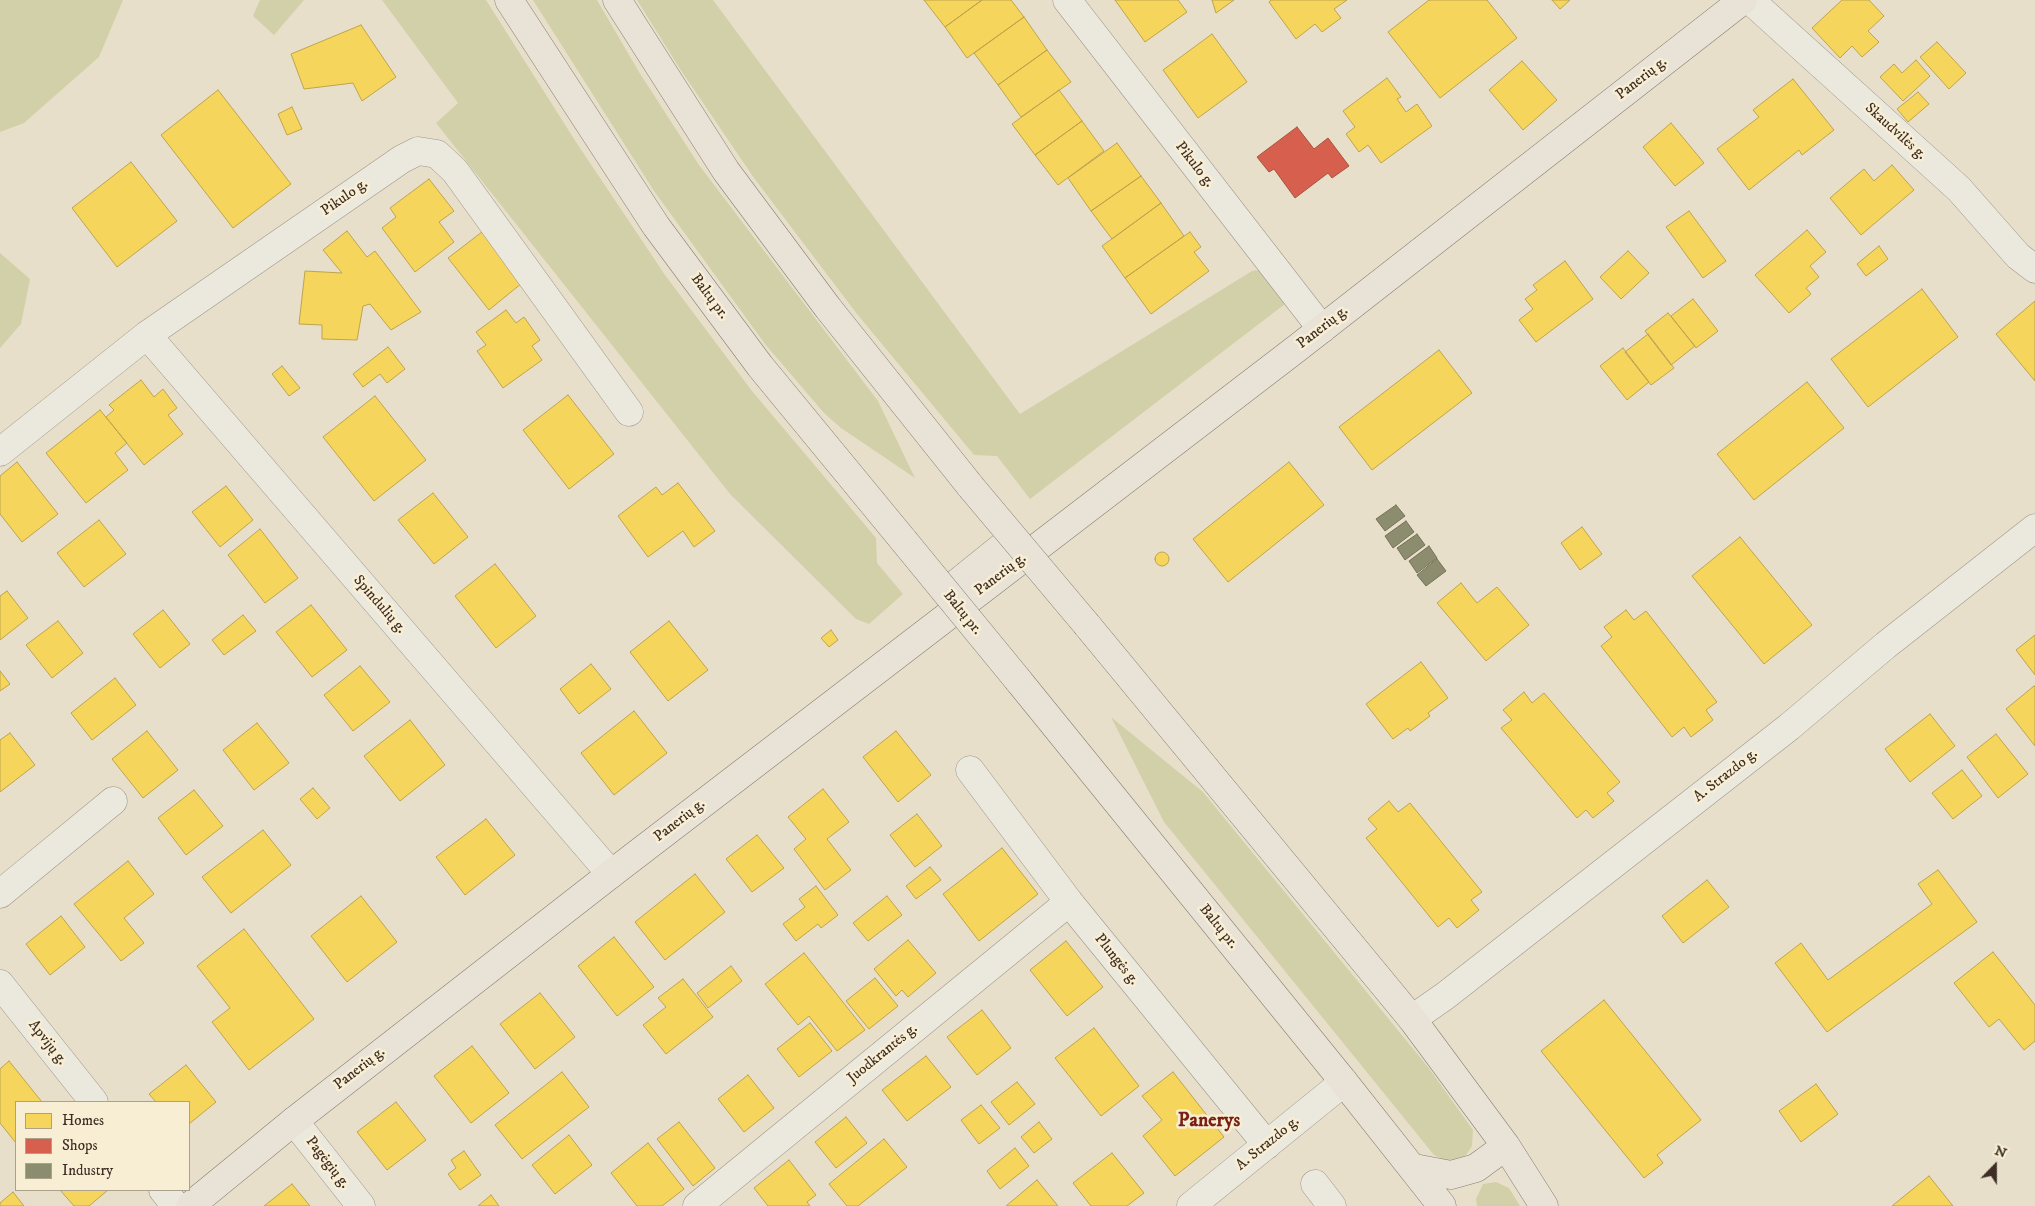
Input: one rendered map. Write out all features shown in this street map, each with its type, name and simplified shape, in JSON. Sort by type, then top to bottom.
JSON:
[{"type":"main road","name":"Baltų pr.","points":[[509,0],[656,226],[760,366],[1018,680],[1414,1168],[1442,1206]]},
{"type":"main road","points":[[617,0],[726,171],[828,308],[971,487],[1412,1019],[1506,1146],[1544,1206]]},
{"type":"main road","name":"Panerių g.","points":[[190,1206],[294,1121],[611,874],[1322,329],[1743,0]]},
{"type":"main road","points":[[946,592],[1013,538]]},
{"type":"main road","points":[[1414,1168],[1451,1175],[1476,1168],[1506,1146]]},
{"type":"street","name":"Pikulo g.","points":[[1067,0],[1322,329]]},
{"type":"street","name":"Skaudvilės g.","points":[[1750,0],[1959,189],[2018,256],[2035,269]]},
{"type":"street","name":"Pikulo g.","points":[[0,452],[147,335],[402,159],[418,151],[437,154],[455,171],[629,412]]},
{"type":"street","name":"Spindulių g.","points":[[147,335],[611,874]]},
{"type":"street","name":"A. Strazdo g.","points":[[1412,1019],[1445,996],[1789,728],[1886,645],[2035,528]]},
{"type":"street","name":"Plungės g.","points":[[970,770],[1069,902],[1267,1145]]},
{"type":"street","points":[[0,894],[113,801]]},
{"type":"street","name":"Juodkrantės g.","points":[[697,1206],[1069,902]]},
{"type":"street","name":"Apvijų g.","points":[[0,984],[93,1101]]},
{"type":"street","name":"A. Strazdo g.","points":[[1191,1206],[1344,1082]]},
{"type":"street","name":"Pagėgių g.","points":[[294,1121],[361,1206]]},
{"type":"street","points":[[1315,1184],[1332,1206]]},
{"type":"street","points":[[164,1191],[176,1206]]},
{"type":"shaded area","points":[[0,0],[123,0],[99,57],[24,123],[0,132]]},
{"type":"shaded area","points":[[260,0],[304,0],[274,35],[253,16]]},
{"type":"shaded area","points":[[382,0],[486,0],[576,142],[665,275],[752,391],[876,538],[877,563],[903,594],[869,624],[856,619],[730,494],[436,123],[458,103]]},
{"type":"shaded area","points":[[533,0],[597,0],[639,72],[699,165],[878,401],[915,478],[841,428],[824,413],[765,344],[654,191]]},
{"type":"shaded area","points":[[637,0],[713,0],[1020,414],[1252,271],[1259,270],[1266,276],[1285,304],[1030,499],[997,456],[974,455],[857,314],[754,178],[680,69]]},
{"type":"shaded area","points":[[0,253],[30,279],[21,324],[0,348]]},
{"type":"shaded area","points":[[1111,717],[1203,792],[1428,1067],[1473,1130],[1472,1146],[1462,1161],[1448,1162],[1434,1155],[1164,822]]},
{"type":"shaded area","points":[[1496,1182],[1509,1188],[1520,1206],[1477,1206],[1476,1199],[1483,1184]]},
{"type":"building: Homes","points":[[924,0],[982,0],[945,27]]},
{"type":"building: Homes","points":[[982,0],[1011,0],[1024,17],[967,58],[945,27]]},
{"type":"building: Homes","points":[[1115,0],[1178,0],[1187,12],[1145,42]]},
{"type":"building: Homes","points":[[1212,0],[1234,0],[1216,13]]},
{"type":"building: Homes","points":[[1271,0],[1347,0],[1334,9],[1341,18],[1322,32],[1315,24],[1296,39],[1269,2]]},
{"type":"building: Homes","points":[[1429,0],[1487,0],[1517,38],[1440,98],[1388,32]]},
{"type":"building: Homes","points":[[1552,0],[1570,0],[1560,9]]},
{"type":"building: Homes","points":[[1842,0],[1869,0],[1884,16],[1868,31],[1879,42],[1862,57],[1852,46],[1840,58],[1812,28]]},
{"type":"building: Homes","points":[[1024,17],[1047,50],[998,85],[974,53]]},
{"type":"building: Homes","points":[[361,25],[396,77],[362,101],[353,83],[304,89],[291,54]]},
{"type":"building: Homes","points":[[1212,34],[1247,82],[1198,118],[1163,70]]},
{"type":"building: Homes","points":[[1937,42],[1966,73],[1949,89],[1920,57]]},
{"type":"building: Homes","points":[[1047,50],[1071,82],[1021,117],[998,85]]},
{"type":"building: Homes","points":[[1916,60],[1930,76],[1903,101],[1880,77],[1894,64],[1902,73]]},
{"type":"building: Homes","points":[[1522,61],[1557,100],[1523,130],[1489,90]]},
{"type":"building: Homes","points":[[1387,78],[1401,97],[1397,99],[1406,112],[1417,104],[1432,126],[1381,163],[1368,145],[1359,152],[1346,134],[1355,127],[1343,111]]},
{"type":"building: Homes","points":[[1793,79],[1834,130],[1802,155],[1799,150],[1749,190],[1717,149],[1759,117],[1753,110]]},
{"type":"building: Homes","points":[[218,90],[291,184],[233,228],[161,135]]},
{"type":"building: Homes","points":[[1059,90],[1082,121],[1035,155],[1012,124]]},
{"type":"building: Homes","points":[[1918,92],[1929,104],[1908,122],[1897,109]]},
{"type":"building: Homes","points":[[292,107],[302,129],[287,135],[278,114]]},
{"type":"building: Homes","points":[[1082,121],[1104,151],[1058,185],[1035,155]]},
{"type":"building: Homes","points":[[1671,123],[1704,163],[1675,186],[1643,147]]},
{"type":"building: Homes","points":[[1117,143],[1141,176],[1091,211],[1068,178]]},
{"type":"building: Homes","points":[[131,162],[177,221],[117,267],[72,208]]},
{"type":"building: Homes","points":[[1892,165],[1914,190],[1861,235],[1830,198],[1864,169],[1874,181]]},
{"type":"building: Homes","points":[[1141,176],[1161,203],[1112,239],[1091,211]]},
{"type":"building: Homes","points":[[429,179],[454,211],[439,222],[454,242],[415,272],[382,228],[396,217],[390,208]]},
{"type":"building: Homes","points":[[1161,203],[1184,236],[1125,278],[1102,246]]},
{"type":"building: Homes","points":[[1689,211],[1726,261],[1703,278],[1666,227]]},
{"type":"building: Homes","points":[[1807,230],[1826,252],[1810,266],[1819,277],[1806,288],[1811,294],[1789,313],[1755,275]]},
{"type":"building: Homes","points":[[347,231],[367,257],[375,251],[421,312],[391,330],[370,304],[363,306],[357,340],[322,339],[322,325],[299,324],[305,271],[342,273],[323,250]]},
{"type":"building: Homes","points":[[482,232],[522,283],[489,310],[448,258]]},
{"type":"building: Homes","points":[[1190,232],[1201,247],[1194,252],[1209,271],[1151,314],[1125,278]]},
{"type":"building: Homes","points":[[1879,246],[1888,259],[1866,276],[1857,264]]},
{"type":"building: Homes","points":[[1628,251],[1649,273],[1621,299],[1600,277]]},
{"type":"building: Homes","points":[[1565,261],[1593,299],[1536,342],[1519,320],[1533,309],[1525,299],[1537,290],[1533,285]]},
{"type":"building: Homes","points":[[1922,289],[1958,337],[1868,407],[1831,359]]},
{"type":"building: Homes","points":[[1693,299],[1718,331],[1696,348],[1671,316]]},
{"type":"building: Homes","points":[[2035,301],[2035,381],[1996,334]]},
{"type":"building: Homes","points":[[506,310],[516,323],[524,317],[540,340],[532,346],[542,360],[503,388],[477,351],[486,345],[476,332]]},
{"type":"building: Homes","points":[[1668,313],[1695,346],[1671,365],[1645,331]]},
{"type":"building: Homes","points":[[1648,334],[1674,368],[1651,385],[1625,352]]},
{"type":"building: Homes","points":[[388,347],[405,369],[387,383],[380,374],[363,387],[353,374]]},
{"type":"building: Homes","points":[[1623,348],[1649,382],[1627,400],[1600,366]]},
{"type":"building: Homes","points":[[1439,350],[1472,393],[1372,470],[1339,427]]},
{"type":"building: Homes","points":[[282,366],[300,388],[289,396],[272,374]]},
{"type":"building: Homes","points":[[141,380],[154,397],[163,389],[177,408],[168,415],[183,434],[144,465],[106,417],[114,410],[109,405]]},
{"type":"building: Homes","points":[[1807,382],[1844,428],[1754,500],[1717,454]]},
{"type":"building: Homes","points":[[568,395],[614,454],[569,489],[523,430]]},
{"type":"building: Homes","points":[[375,396],[426,460],[374,501],[323,437]]},
{"type":"building: Homes","points":[[100,410],[127,443],[115,453],[128,470],[86,503],[46,453]]},
{"type":"building: Homes","points":[[17,462],[58,514],[22,542],[0,514],[0,476]]},
{"type":"building: Homes","points":[[1289,462],[1324,505],[1228,582],[1193,539]]},
{"type":"building: Homes","points":[[678,483],[715,531],[694,547],[683,531],[648,557],[618,516],[656,487],[662,495]]},
{"type":"building: Homes","points":[[226,486],[253,520],[220,547],[192,512]]},
{"type":"building: Homes","points":[[433,493],[468,537],[434,564],[398,520]]},
{"type":"building: Homes","points":[[99,520],[126,554],[84,587],[57,553]]},
{"type":"building: Homes","points":[[1582,527],[1602,554],[1580,570],[1561,543]]},
{"type":"building: Homes","points":[[260,529],[298,578],[265,603],[228,555]]},
{"type":"building: Homes","points":[[1740,537],[1812,625],[1764,664],[1692,576]]},
{"type":"building: Homes","points":[[1159,552],[1165,552],[1169,559],[1165,566],[1159,566],[1155,562],[1155,556]]},
{"type":"building: Homes","points":[[495,564],[536,616],[496,648],[455,596]]},
{"type":"building: Homes","points":[[1461,583],[1477,603],[1497,587],[1529,625],[1486,661],[1437,603]]},
{"type":"building: Homes","points":[[7,591],[28,618],[0,640],[0,596]]},
{"type":"building: Homes","points":[[311,605],[347,650],[312,677],[276,632]]},
{"type":"building: Homes","points":[[163,610],[190,644],[160,668],[133,634]]},
{"type":"building: Homes","points":[[1626,610],[1634,620],[1646,611],[1717,702],[1706,710],[1713,720],[1691,737],[1684,727],[1672,737],[1601,646],[1612,637],[1604,627]]},
{"type":"building: Homes","points":[[243,615],[256,631],[224,655],[212,640]]},
{"type":"building: Homes","points":[[58,621],[83,653],[52,678],[26,645]]},
{"type":"building: Homes","points":[[669,621],[708,670],[668,701],[630,652]]},
{"type":"building: Homes","points":[[831,630],[838,640],[829,647],[821,638]]},
{"type":"building: Homes","points":[[2035,635],[2035,675],[2016,650]]},
{"type":"building: Homes","points":[[1421,662],[1448,698],[1428,713],[1430,716],[1410,731],[1408,728],[1393,739],[1366,704]]},
{"type":"building: Homes","points":[[591,664],[611,689],[579,714],[560,689]]},
{"type":"building: Homes","points":[[360,666],[390,702],[353,731],[324,695]]},
{"type":"building: Homes","points":[[0,671],[10,684],[0,691]]},
{"type":"building: Homes","points":[[115,678],[136,705],[92,740],[71,713]]},
{"type":"building: Homes","points":[[2035,687],[2035,746],[2006,709]]},
{"type":"building: Homes","points":[[1524,692],[1532,703],[1544,693],[1620,782],[1607,793],[1614,801],[1593,818],[1586,810],[1577,818],[1501,728],[1512,720],[1503,710]]},
{"type":"building: Homes","points":[[634,711],[667,753],[614,795],[581,753]]},
{"type":"building: Homes","points":[[1930,714],[1955,746],[1910,782],[1885,749]]},
{"type":"building: Homes","points":[[410,720],[445,765],[400,801],[364,756]]},
{"type":"building: Homes","points":[[257,723],[289,763],[254,790],[223,750]]},
{"type":"building: Homes","points":[[147,731],[178,770],[143,798],[112,759]]},
{"type":"building: Homes","points":[[896,731],[931,775],[898,802],[863,757]]},
{"type":"building: Homes","points":[[10,733],[35,765],[0,792],[0,740]]},
{"type":"building: Homes","points":[[1996,734],[2028,774],[1998,798],[1967,757]]},
{"type":"building: Homes","points":[[1962,770],[1982,796],[1953,819],[1932,793]]},
{"type":"building: Homes","points":[[313,788],[330,808],[317,819],[300,799]]},
{"type":"building: Homes","points":[[823,789],[849,822],[827,839],[851,870],[825,890],[794,849],[806,839],[788,817]]},
{"type":"building: Homes","points":[[194,790],[223,826],[186,855],[158,818]]},
{"type":"building: Homes","points":[[1389,801],[1398,812],[1410,803],[1482,892],[1471,900],[1479,910],[1457,928],[1449,918],[1438,927],[1366,838],[1377,829],[1368,819]]},
{"type":"building: Homes","points":[[917,814],[942,846],[915,867],[890,835]]},
{"type":"building: Homes","points":[[486,819],[515,855],[465,895],[436,857]]},
{"type":"building: Homes","points":[[263,830],[291,865],[231,913],[202,877]]},
{"type":"building: Homes","points":[[757,835],[784,868],[752,892],[726,859]]},
{"type":"building: Homes","points":[[1002,848],[1038,894],[979,941],[943,894]]},
{"type":"building: Homes","points":[[128,861],[154,894],[124,918],[144,943],[121,961],[74,904]]},
{"type":"building: Homes","points":[[930,867],[941,880],[916,899],[906,886]]},
{"type":"building: Homes","points":[[1938,870],[1977,922],[1827,1032],[1775,963],[1801,943],[1828,980],[1932,904],[1918,884]]},
{"type":"building: Homes","points":[[695,874],[725,912],[665,960],[635,922]]},
{"type":"building: Homes","points":[[1707,880],[1729,907],[1683,943],[1662,916]]},
{"type":"building: Homes","points":[[816,886],[838,915],[821,928],[818,924],[796,941],[783,924],[805,907],[799,899]]},
{"type":"building: Homes","points":[[361,896],[397,942],[347,982],[311,936]]},
{"type":"building: Homes","points":[[887,896],[902,915],[868,941],[853,923]]},
{"type":"building: Homes","points":[[61,916],[85,947],[50,975],[26,944]]},
{"type":"building: Homes","points":[[244,929],[314,1019],[249,1070],[212,1022],[230,1008],[197,966]]},
{"type":"building: Homes","points":[[614,937],[654,987],[617,1016],[578,966]]},
{"type":"building: Homes","points":[[908,940],[936,973],[908,997],[902,990],[896,996],[874,969]]},
{"type":"building: Homes","points":[[1066,941],[1103,987],[1067,1016],[1030,970]]},
{"type":"building: Homes","points":[[1993,952],[2035,1005],[2035,1041],[2024,1050],[1999,1019],[1989,1027],[1954,983]]},
{"type":"building: Homes","points":[[804,953],[865,1030],[837,1051],[809,1016],[798,1025],[765,984]]},
{"type":"building: Homes","points":[[731,966],[742,981],[708,1008],[697,993]]},
{"type":"building: Homes","points":[[875,978],[898,1006],[869,1029],[846,1001]]},
{"type":"building: Homes","points":[[683,979],[713,1017],[666,1054],[643,1025],[666,1007],[658,998]]},
{"type":"building: Homes","points":[[540,993],[575,1037],[535,1069],[500,1024]]},
{"type":"building: Homes","points":[[1604,1000],[1701,1120],[1657,1155],[1663,1163],[1644,1178],[1541,1051]]},
{"type":"building: Homes","points":[[982,1010],[1011,1048],[977,1075],[947,1037]]},
{"type":"building: Homes","points":[[810,1023],[832,1051],[799,1077],[777,1049]]},
{"type":"building: Homes","points":[[1094,1028],[1139,1086],[1101,1116],[1055,1058]]},
{"type":"building: Homes","points":[[472,1046],[509,1093],[471,1123],[434,1076]]},
{"type":"building: Homes","points":[[926,1056],[951,1087],[907,1121],[882,1090]]},
{"type":"building: Homes","points":[[9,1061],[41,1101],[15,1101],[15,1142],[0,1123],[0,1069]]},
{"type":"building: Homes","points":[[186,1065],[216,1102],[190,1123],[190,1101],[155,1101],[149,1094]]},
{"type":"building: Homes","points":[[562,1072],[589,1107],[522,1159],[495,1125]]},
{"type":"building: Homes","points":[[1173,1072],[1224,1137],[1175,1176],[1143,1136],[1162,1120],[1142,1096]]},
{"type":"building: Homes","points":[[748,1075],[774,1108],[744,1132],[718,1099]]},
{"type":"building: Homes","points":[[1017,1082],[1035,1104],[1009,1125],[991,1102]]},
{"type":"building: Homes","points":[[1816,1084],[1838,1114],[1801,1142],[1779,1111]]},
{"type":"building: Homes","points":[[396,1102],[426,1140],[387,1170],[357,1132]]},
{"type":"building: Homes","points":[[981,1105],[1000,1128],[979,1144],[961,1120]]},
{"type":"building: Homes","points":[[846,1117],[867,1143],[836,1168],[815,1142]]},
{"type":"building: Homes","points":[[679,1122],[715,1168],[693,1186],[657,1139]]},
{"type":"building: Homes","points":[[1039,1122],[1052,1139],[1034,1153],[1021,1137]]},
{"type":"building: Homes","points":[[569,1135],[592,1165],[555,1194],[532,1165]]},
{"type":"building: Homes","points":[[884,1139],[907,1167],[858,1206],[847,1206],[829,1184]]},
{"type":"building: Homes","points":[[648,1143],[684,1189],[662,1206],[637,1206],[611,1173]]},
{"type":"building: Homes","points":[[1015,1148],[1029,1166],[1000,1189],[987,1171]]},
{"type":"building: Homes","points":[[464,1151],[481,1175],[460,1190],[448,1174],[456,1168],[451,1160]]},
{"type":"building: Homes","points":[[1112,1153],[1144,1193],[1127,1206],[1091,1206],[1073,1183]]},
{"type":"building: Homes","points":[[789,1160],[816,1195],[807,1202],[810,1206],[768,1206],[754,1188]]},
{"type":"building: Homes","points":[[1929,1176],[1953,1206],[1892,1206]]},
{"type":"building: Homes","points":[[1037,1180],[1058,1206],[1006,1206]]},
{"type":"building: Homes","points":[[292,1184],[310,1206],[264,1206]]},
{"type":"building: Homes","points":[[61,1191],[107,1191],[89,1206],[74,1206]]},
{"type":"building: Homes","points":[[13,1192],[24,1206],[0,1206],[0,1203]]},
{"type":"building: Homes","points":[[491,1195],[499,1206],[478,1206]]},
{"type":"building: Shops","points":[[1297,127],[1314,149],[1328,138],[1349,166],[1332,178],[1328,173],[1295,198],[1274,169],[1269,172],[1257,157]]},
{"type":"building: Industry","points":[[1396,505],[1405,516],[1385,531],[1376,519]]},
{"type":"building: Industry","points":[[1406,521],[1414,532],[1393,548],[1385,536]]},
{"type":"building: Industry","points":[[1417,534],[1425,545],[1405,560],[1397,548]]},
{"type":"building: Industry","points":[[1429,546],[1437,558],[1417,573],[1409,561]]},
{"type":"building: Industry","points":[[1437,559],[1446,571],[1426,586],[1417,575]]},
{"type":"district","name":"Panerys","points":[[1209,1122]]}]
